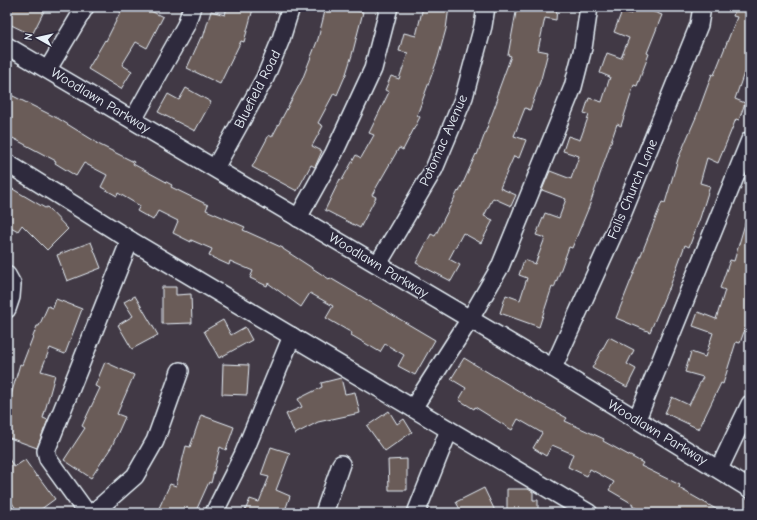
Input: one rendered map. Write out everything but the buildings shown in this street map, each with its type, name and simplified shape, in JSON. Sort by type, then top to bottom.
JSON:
[{"type":"street","points":[[48,69],[85,7]]},
{"type":"street","points":[[133,120],[186,25],[192,7]]},
{"type":"street","name":"Bluefield Road","points":[[215,168],[265,78],[281,39],[291,7]]},
{"type":"street","points":[[298,218],[334,153],[373,70],[389,7]]},
{"type":"street","name":"Potomac Avenue","points":[[378,264],[434,169],[464,97],[484,26],[486,7]]},
{"type":"street","points":[[413,408],[470,319],[500,267],[573,87],[583,48],[589,7]]},
{"type":"street","name":"Falls Church Lane","points":[[553,368],[622,215],[699,24],[702,7]]},
{"type":"street","name":"Woodlawn Parkway","points":[[7,46],[553,368],[750,488]]},
{"type":"street","points":[[637,419],[750,140]]},
{"type":"street","points":[[7,163],[130,240],[589,513]]},
{"type":"street","points":[[87,513],[48,460],[46,450],[130,240]]},
{"type":"street","points":[[7,275],[12,284],[11,298],[7,309]]},
{"type":"street","points":[[214,513],[243,454],[292,336]]},
{"type":"street","points":[[93,513],[135,476],[155,441],[180,371]]},
{"type":"street","points":[[719,469],[750,404]]},
{"type":"street","points":[[416,513],[449,430]]},
{"type":"street","points":[[324,513],[341,464]]}]
